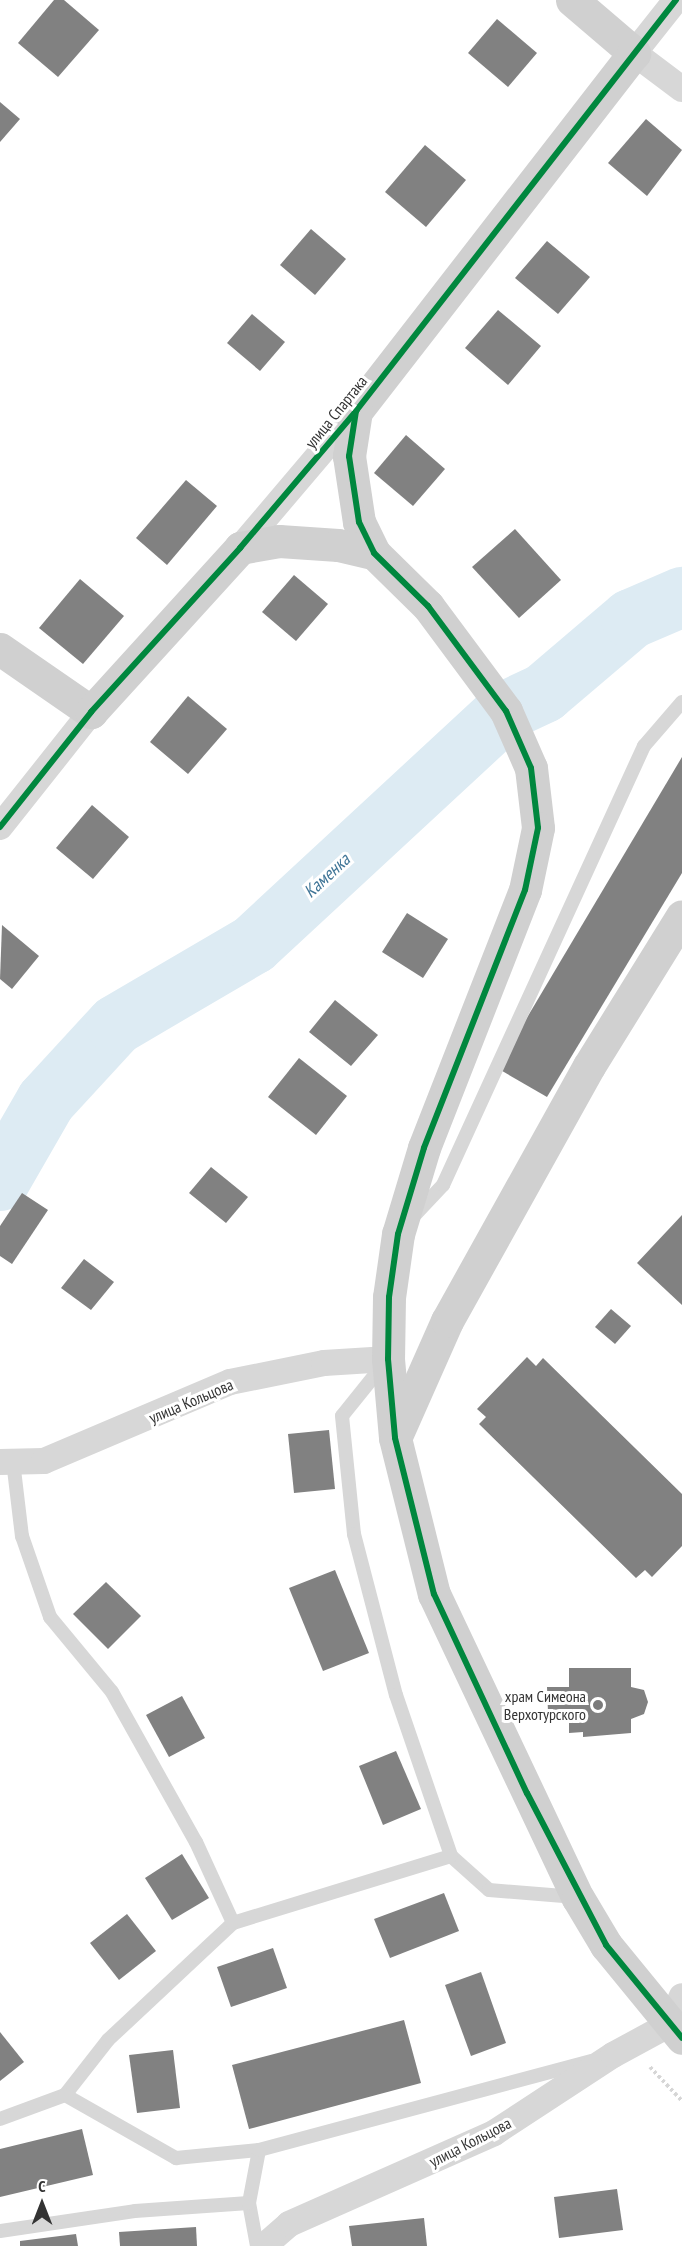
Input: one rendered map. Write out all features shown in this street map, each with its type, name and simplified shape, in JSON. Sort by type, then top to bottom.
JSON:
[{"type":"street","points":[[572,0],[634,53],[682,89]]},
{"type":"street","name":"улица Спартака","points":[[0,827],[91,712],[240,548],[356,411],[676,0]]},
{"type":"street","points":[[356,411],[350,456],[359,522],[374,554],[428,606],[506,711],[531,768],[538,828],[525,890],[424,1148],[398,1234],[389,1297],[388,1359],[395,1437],[434,1594],[578,1898],[606,1945],[678,2019]]},
{"type":"street","points":[[240,548],[279,541],[338,544],[374,554]]},
{"type":"street","points":[[0,649],[91,712]]},
{"type":"street","points":[[395,1437],[447,1321],[589,1066],[682,916]]},
{"type":"street","name":"улица Кольцова","points":[[7,1462],[44,1461],[230,1382],[324,1363],[388,1359]]},
{"type":"street","name":"улица Кольцова","points":[[264,2246],[289,2224],[494,2133],[622,2050],[678,2019]]},
{"type":"lane","points":[[398,1234],[442,1185],[644,746],[682,702]]},
{"type":"lane","points":[[388,1359],[342,1416],[354,1534],[396,1695],[451,1856],[489,1890],[578,1898]]},
{"type":"lane","points":[[7,1462],[22,1536],[50,1617],[112,1692],[196,1842],[233,1923]]},
{"type":"lane","points":[[0,2119],[65,2095],[108,2040],[233,1923],[451,1856]]},
{"type":"lane","points":[[65,2095],[176,2158],[259,2150],[622,2050]]},
{"type":"lane","points":[[257,2246],[249,2203],[259,2150]]},
{"type":"lane","points":[[0,2231],[135,2211],[249,2203]]},
{"type":"path","points":[[622,2050],[682,2101]]},
{"type":"building","points":[[54,0],[64,0],[99,30],[58,77],[18,43]]},
{"type":"building","points":[[497,19],[537,53],[508,87],[468,53]]},
{"type":"building","points":[[0,102],[20,119],[0,142]]},
{"type":"building","points":[[646,119],[682,150],[647,196],[608,163]]},
{"type":"building","points":[[425,145],[466,180],[426,227],[385,192]]},
{"type":"building","points":[[311,229],[346,259],[315,295],[280,265]]},
{"type":"building","points":[[547,241],[590,277],[558,314],[515,278]]},
{"type":"building","points":[[498,310],[541,346],[508,385],[465,348]]},
{"type":"building","points":[[252,314],[285,342],[260,371],[227,343]]},
{"type":"building","points":[[406,435],[445,469],[413,506],[374,473]]},
{"type":"building","points":[[186,480],[217,506],[167,565],[136,538]]},
{"type":"building","points":[[515,529],[561,580],[519,618],[472,567]]},
{"type":"building","points":[[294,575],[328,604],[296,641],[262,612]]},
{"type":"building","points":[[80,579],[124,616],[83,664],[39,628]]},
{"type":"building","points":[[188,696],[227,729],[188,774],[150,742]]},
{"type":"building","points":[[682,757],[682,873],[547,1097],[497,1068]]},
{"type":"building","points":[[92,805],[129,837],[93,879],[56,848]]},
{"type":"building","points":[[407,913],[448,939],[423,978],[382,952]]},
{"type":"building","points":[[2,925],[39,956],[12,989],[0,979]]},
{"type":"building","points":[[335,1000],[378,1035],[351,1066],[309,1032]]},
{"type":"building","points":[[299,1058],[347,1096],[316,1135],[268,1097]]},
{"type":"building","points":[[211,1167],[248,1197],[226,1223],[189,1193]]},
{"type":"building","points":[[22,1193],[48,1210],[12,1264],[0,1256],[0,1226]]},
{"type":"building","points":[[682,1215],[682,1305],[637,1263]]},
{"type":"building","points":[[84,1259],[114,1282],[91,1310],[61,1288]]},
{"type":"building","points":[[611,1309],[631,1326],[615,1344],[595,1327]]},
{"type":"building","points":[[527,1357],[536,1366],[543,1358],[682,1494],[682,1546],[652,1577],[645,1570],[636,1578],[479,1424],[486,1417],[477,1409]]},
{"type":"building","points":[[329,1430],[335,1489],[294,1493],[288,1434]]},
{"type":"building","points":[[335,1570],[369,1653],[323,1671],[289,1588]]},
{"type":"building","points":[[106,1582],[141,1616],[108,1649],[73,1614]]},
{"type":"building","name":"храм Симеона Верхотурского","points":[[569,1668],[631,1668],[631,1687],[644,1690],[648,1702],[644,1714],[631,1719],[631,1733],[583,1737],[583,1732],[569,1733],[569,1712],[548,1712],[547,1687],[569,1687]]},
{"type":"building","points":[[182,1696],[205,1738],[169,1757],[146,1715]]},
{"type":"building","points":[[396,1751],[421,1809],[383,1825],[359,1766]]},
{"type":"building","points":[[182,1854],[209,1898],[172,1920],[145,1878]]},
{"type":"building","points":[[444,1893],[459,1931],[390,1958],[374,1919]]},
{"type":"building","points":[[127,1914],[156,1951],[119,1980],[90,1943]]},
{"type":"building","points":[[273,1948],[287,1988],[231,2007],[217,1967]]},
{"type":"building","points":[[481,1972],[506,2043],[471,2056],[445,1985]]},
{"type":"building","points":[[404,2020],[421,2083],[249,2129],[232,2065]]},
{"type":"building","points":[[0,2032],[24,2062],[0,2081]]},
{"type":"building","points":[[173,2050],[180,2108],[137,2113],[129,2055]]},
{"type":"building","points":[[82,2129],[93,2175],[0,2197],[0,2149]]},
{"type":"building","points":[[617,2189],[623,2230],[559,2238],[554,2197]]},
{"type":"building","points":[[424,2218],[427,2246],[352,2246],[349,2226]]},
{"type":"building","points":[[196,2227],[197,2246],[120,2246],[119,2232]]},
{"type":"building","points":[[76,2234],[78,2246],[20,2246],[20,2241]]},
{"type":"waterway","name":"Каменка","points":[[0,1181],[46,1101],[116,1025],[254,944],[506,711],[544,693],[631,619],[682,597]]},
{"type":"cycle path","points":[[0,827],[91,712],[240,548],[356,411],[676,0]]},
{"type":"cycle path","points":[[356,411],[349,456],[359,522],[374,553],[428,606],[506,711],[531,768],[538,828],[525,890],[424,1148],[398,1234],[389,1297],[388,1359],[395,1438],[434,1594],[527,1793],[606,1945],[682,2038]]},
{"type":"place","name":"храм Симеона Верхотурского","points":[[598,1705]]}]
